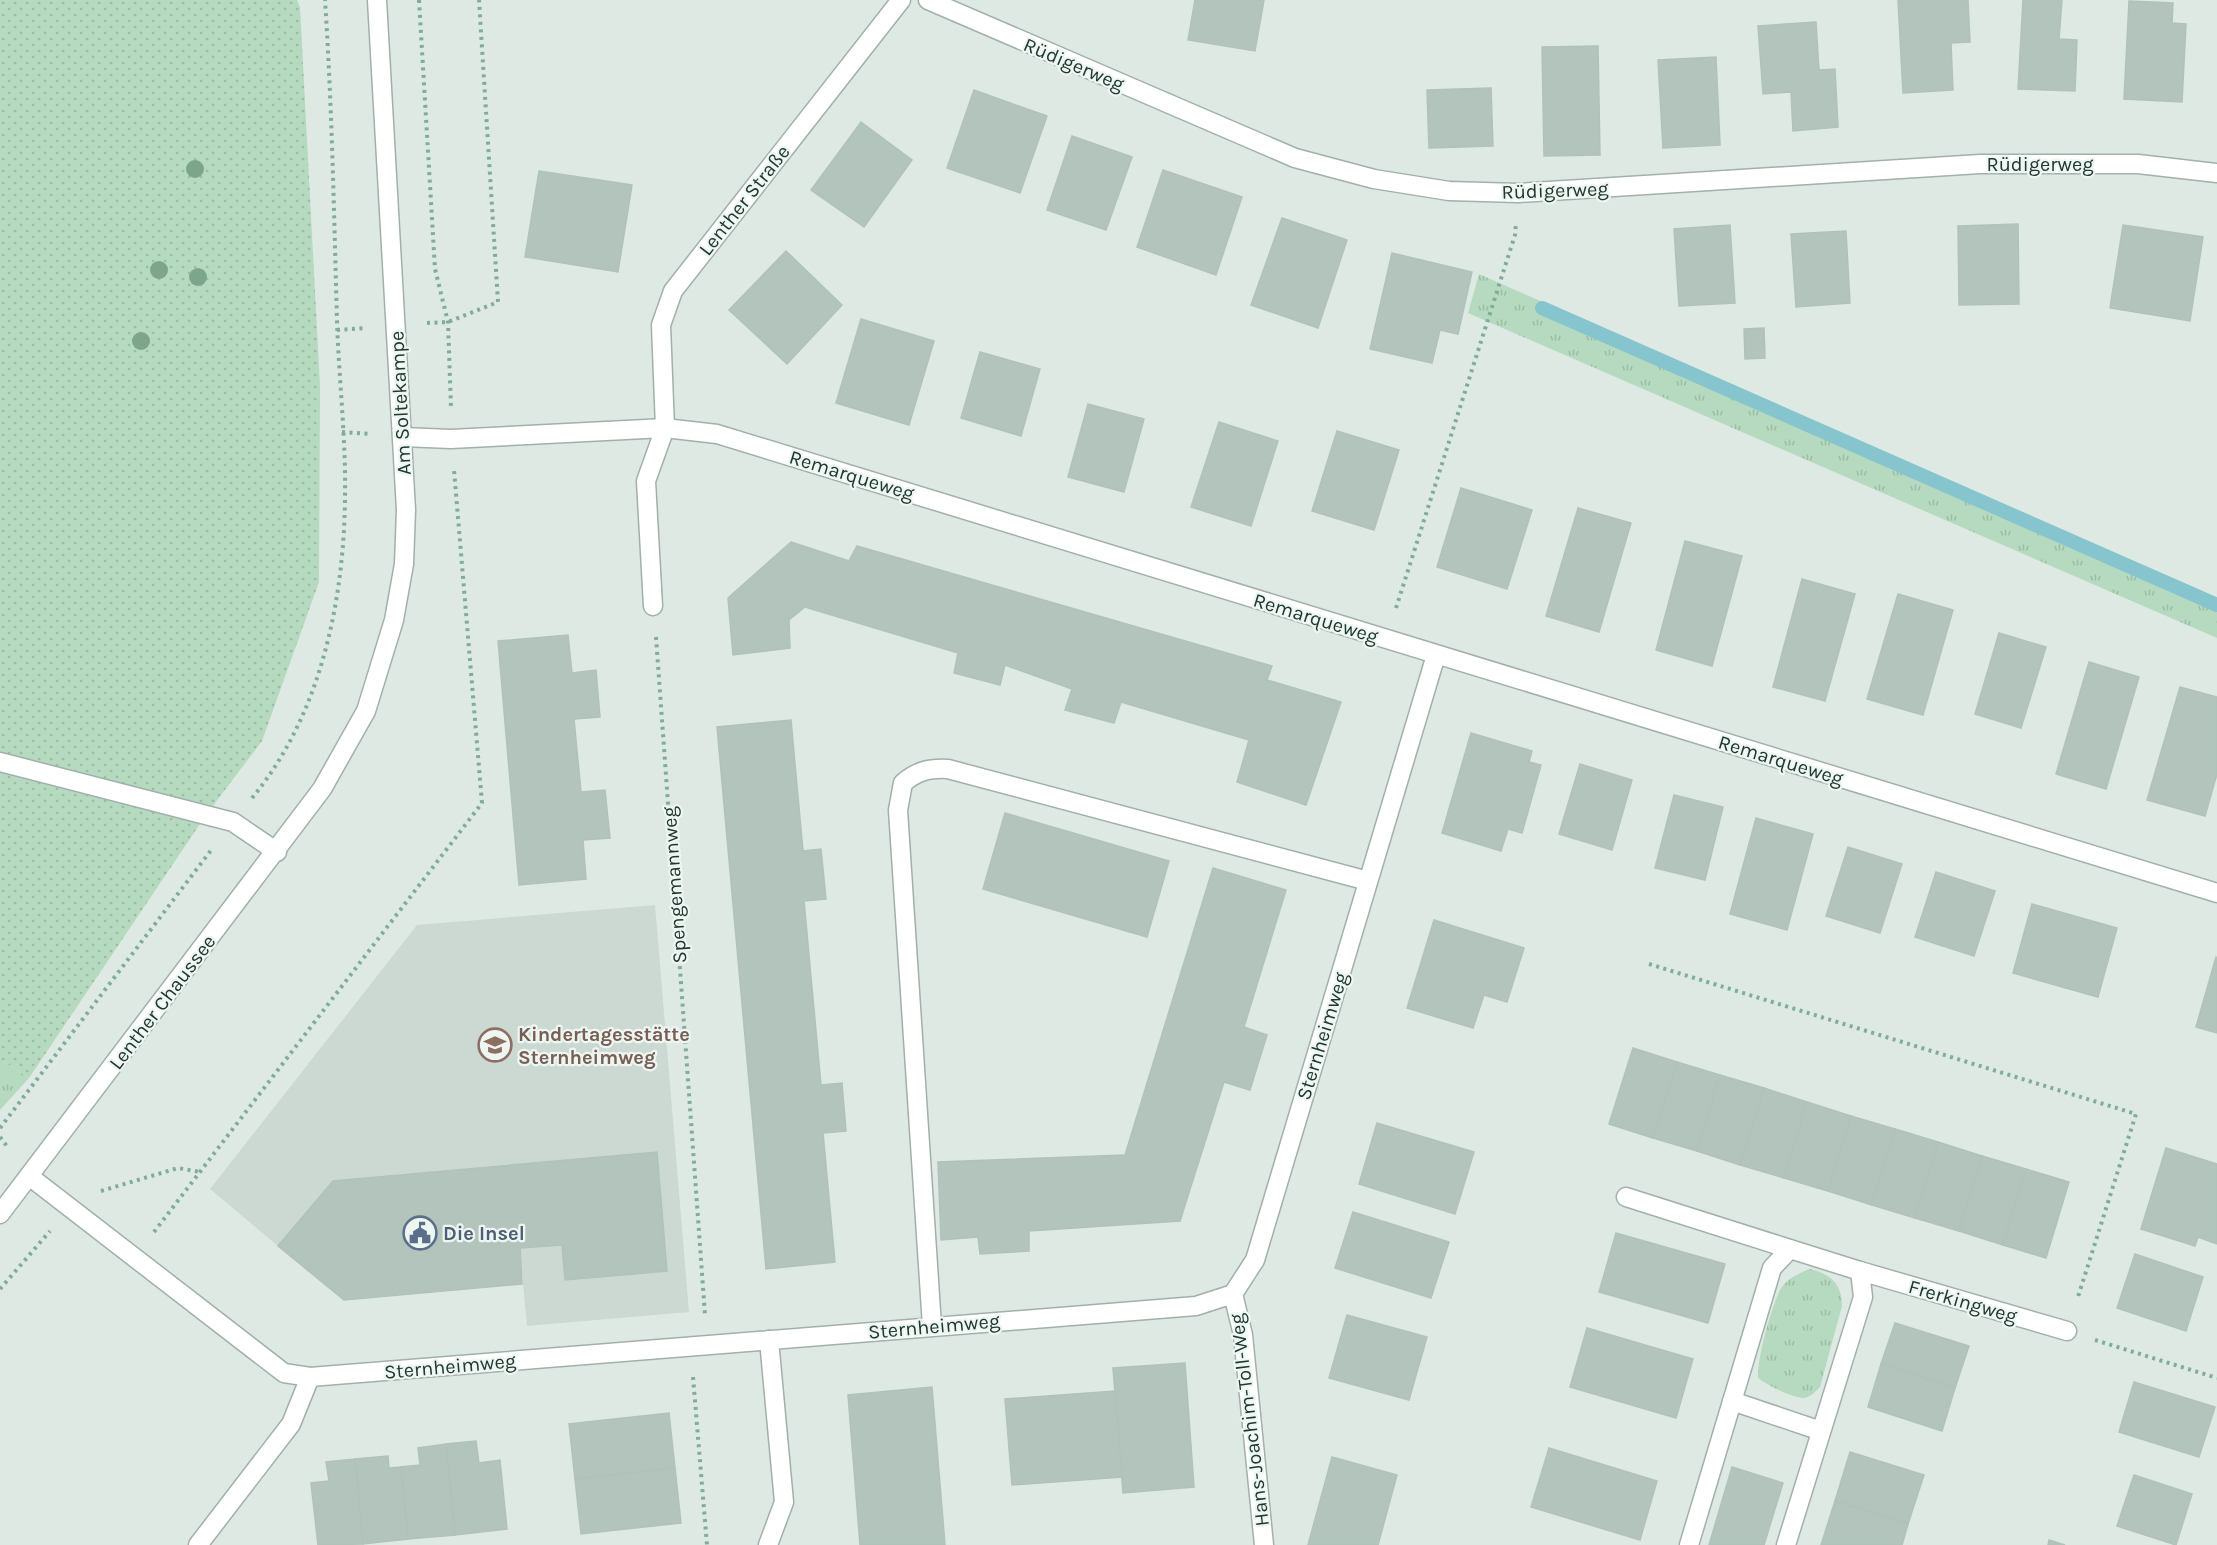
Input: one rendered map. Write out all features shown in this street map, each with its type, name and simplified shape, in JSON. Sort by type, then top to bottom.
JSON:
[{"type":"street","name":"Am Soltekampe","points":[[322,789],[366,711],[394,620],[404,564],[406,510],[403,437],[377,0]]},
{"type":"street","name":"Lenther Straße","points":[[665,428],[661,325],[673,291],[902,0]]},
{"type":"street","name":"Rüdigerweg","points":[[928,0],[1295,158],[1374,179],[1449,191],[1518,193],[1980,164],[2138,164],[2217,173]]},
{"type":"street","points":[[653,606],[646,481],[665,428]]},
{"type":"street","name":"Remarqueweg","points":[[403,437],[451,439],[665,428],[717,434],[2217,893]]},
{"type":"street","name":"Sternheimweg","points":[[29,1176],[284,1372],[310,1377],[1196,1306],[1233,1294],[1255,1260],[1436,655]]},
{"type":"street","points":[[0,762],[233,822],[277,852]]},
{"type":"street","points":[[932,1326],[898,810],[903,783],[919,772],[932,768],[948,769],[1368,881]]},
{"type":"street","name":"Lenther Chaussee","points":[[0,1214],[277,852],[322,789]]},
{"type":"street","name":"Frerkingweg","points":[[1626,1197],[1860,1271],[2067,1331]]},
{"type":"street","points":[[1689,1545],[1772,1268],[1790,1249]]},
{"type":"street","points":[[1786,1545],[1863,1297],[1860,1271]]},
{"type":"street","name":"Hans-Joachim-Toll-Weg","points":[[1233,1294],[1243,1335],[1264,1545]]},
{"type":"street","points":[[768,1545],[784,1502],[769,1340]]},
{"type":"street","points":[[198,1545],[291,1424],[310,1377]]},
{"type":"street","points":[[1732,1401],[1821,1431]]},
{"type":"path","points":[[0,1128],[233,822],[277,768],[309,702],[328,641],[340,574],[345,497],[337,330],[333,137],[325,0]]},
{"type":"path","points":[[448,322],[498,302],[479,0]]},
{"type":"path","points":[[1386,640],[1515,235],[1518,193]]},
{"type":"path","name":"Spengemannweg","points":[[653,606],[699,1346],[707,1545]]},
{"type":"path","points":[[1649,964],[2136,1114],[2067,1331],[2217,1378]]},
{"type":"path","points":[[0,1289],[40,1239],[105,1187],[178,1168],[201,1172]]},
{"type":"shaded area","name":"Kindertagesstätte Sternheimweg","points":[[655,905],[689,1312],[527,1326],[512,1166],[333,1181],[278,1246],[210,1189],[417,925]]},
{"type":"green space","points":[[0,0],[297,0],[300,7],[320,386],[319,582],[262,741],[206,815],[29,1078],[0,1059]]},
{"type":"green space","points":[[1479,274],[2217,599],[2217,638],[1468,313]]},
{"type":"green space","points":[[0,1059],[29,1078],[0,1110]]},
{"type":"green space","points":[[1810,1269],[1834,1281],[1840,1292],[1842,1306],[1820,1387],[1810,1396],[1803,1398],[1774,1388],[1758,1378],[1758,1370],[1765,1334],[1780,1290],[1789,1280]]},
{"type":"building","points":[[1195,0],[1264,0],[1255,51],[1188,40]]},
{"type":"building","points":[[1898,0],[1968,0],[1970,42],[1951,43],[1953,90],[1903,93]]},
{"type":"building","points":[[2023,0],[2062,0],[2059,39],[2077,40],[2075,91],[2018,89]]},
{"type":"building","points":[[2129,1],[2173,3],[2172,23],[2186,24],[2182,102],[2124,99]]},
{"type":"building","points":[[1816,22],[1819,70],[1835,69],[1838,127],[1793,131],[1791,92],[1763,94],[1758,26]]},
{"type":"building","points":[[1598,46],[1600,155],[1544,156],[1542,47]]},
{"type":"building","points":[[1716,57],[1720,145],[1663,148],[1658,60]]},
{"type":"building","points":[[1491,88],[1493,146],[1429,148],[1427,90]]},
{"type":"building","points":[[974,90],[1047,116],[1020,193],[947,168]]},
{"type":"building","points":[[861,122],[912,160],[864,227],[811,190]]},
{"type":"building","points":[[1072,136],[1132,157],[1106,230],[1047,210]]},
{"type":"building","points":[[1163,170],[1242,197],[1216,275],[1137,247]]},
{"type":"building","points":[[539,171],[632,185],[618,272],[525,257]]},
{"type":"building","points":[[1282,218],[1347,240],[1318,328],[1251,305]]},
{"type":"building","points":[[2018,224],[2019,304],[1959,305],[1958,226]]},
{"type":"building","points":[[1730,225],[1735,303],[1679,306],[1674,229]]},
{"type":"building","points":[[2123,225],[2203,237],[2190,321],[2110,308]]},
{"type":"building","points":[[1846,231],[1850,303],[1796,307],[1791,234]]},
{"type":"building","points":[[786,251],[842,305],[787,364],[729,310]]},
{"type":"building","points":[[1392,253],[1472,272],[1458,334],[1440,330],[1432,363],[1370,349]]},
{"type":"building","points":[[861,319],[934,341],[909,425],[836,403]]},
{"type":"building","points":[[1764,328],[1765,358],[1745,359],[1744,329]]},
{"type":"building","points":[[980,352],[1040,369],[1021,436],[961,418]]},
{"type":"building","points":[[1088,404],[1144,419],[1124,492],[1068,477]]},
{"type":"building","points":[[1219,422],[1278,441],[1251,526],[1191,507]]},
{"type":"building","points":[[1337,431],[1399,450],[1374,530],[1312,511]]},
{"type":"building","points":[[1461,488],[1532,510],[1507,589],[1437,567]]},
{"type":"building","points":[[1578,508],[1631,523],[1599,632],[1546,616]]},
{"type":"building","points":[[1685,541],[1742,556],[1712,666],[1656,650]]},
{"type":"building","points":[[791,542],[849,561],[857,546],[1272,666],[1267,680],[1341,702],[1306,805],[1237,782],[1249,740],[1121,702],[1114,723],[1065,710],[1072,689],[1005,665],[1000,685],[954,673],[958,653],[805,607],[789,620],[790,648],[733,655],[728,598]]},
{"type":"building","points":[[1802,579],[1855,594],[1825,701],[1773,687]]},
{"type":"building","points":[[1898,594],[1953,610],[1923,715],[1867,699]]},
{"type":"building","points":[[1999,633],[2046,647],[2021,728],[1975,714]]},
{"type":"building","points":[[568,635],[572,673],[596,670],[600,717],[574,719],[581,792],[605,790],[610,838],[583,840],[586,879],[519,885],[498,641]]},
{"type":"building","points":[[2089,662],[2139,677],[2106,789],[2056,774]]},
{"type":"building","points":[[2180,687],[2217,697],[2217,774],[2205,816],[2147,800]]},
{"type":"building","points":[[791,720],[803,851],[821,849],[826,899],[804,901],[821,1085],[842,1083],[846,1131],[823,1133],[835,1262],[766,1269],[717,727]]},
{"type":"building","points":[[1471,733],[1532,751],[1529,762],[1541,765],[1522,833],[1508,829],[1501,851],[1442,833]]},
{"type":"building","points":[[1580,764],[1632,780],[1612,850],[1559,834]]},
{"type":"building","points":[[1674,795],[1723,807],[1705,880],[1655,868]]},
{"type":"building","points":[[1005,813],[1169,861],[1147,937],[983,889]]},
{"type":"building","points":[[1756,818],[1813,834],[1787,930],[1730,914]]},
{"type":"building","points":[[1848,847],[1902,864],[1880,933],[1826,916]]},
{"type":"building","points":[[1213,868],[1286,890],[1244,1027],[1267,1035],[1250,1090],[1224,1082],[1180,1221],[1029,1231],[1029,1251],[980,1254],[978,1237],[941,1240],[938,1162],[1125,1155]]},
{"type":"building","points":[[1936,872],[1995,891],[1974,956],[1915,937]]},
{"type":"building","points":[[2032,904],[2117,928],[2098,997],[2013,973]]},
{"type":"building","points":[[1434,920],[1524,948],[1507,1002],[1484,995],[1473,1028],[1407,1008]]},
{"type":"building","points":[[2217,958],[2217,1033],[2196,1027]]},
{"type":"building","points":[[1633,1048],[1677,1062],[1653,1138],[1609,1124]]},
{"type":"building","points":[[1677,1062],[1720,1075],[1697,1151],[1653,1138]]},
{"type":"building","points":[[1720,1075],[1764,1088],[1740,1165],[1697,1151]]},
{"type":"building","points":[[1764,1088],[1807,1102],[1784,1178],[1740,1165]]},
{"type":"building","points":[[1807,1102],[1851,1116],[1828,1191],[1784,1178]]},
{"type":"building","points":[[1851,1116],[1895,1129],[1872,1205],[1828,1191]]},
{"type":"building","points":[[1377,1123],[1474,1152],[1455,1214],[1359,1184]]},
{"type":"building","points":[[1895,1129],[1938,1142],[1915,1218],[1872,1205]]},
{"type":"building","points":[[1938,1142],[1982,1156],[1959,1231],[1915,1218]]},
{"type":"building","points":[[2166,1148],[2217,1164],[2217,1244],[2198,1237],[2195,1246],[2141,1229]]},
{"type":"building","points":[[657,1152],[667,1271],[565,1280],[562,1245],[520,1248],[522,1284],[344,1300],[278,1246],[333,1181]]},
{"type":"building","points":[[1982,1156],[2026,1169],[2003,1245],[1959,1231]]},
{"type":"building","points":[[2026,1169],[2069,1182],[2046,1258],[2003,1245]]},
{"type":"building","points":[[1353,1212],[1449,1242],[1431,1298],[1335,1268]]},
{"type":"building","points":[[1616,1233],[1725,1264],[1708,1323],[1599,1292]]},
{"type":"building","points":[[2135,1254],[2203,1277],[2186,1331],[2117,1308]]},
{"type":"building","points":[[1347,1315],[1427,1337],[1409,1400],[1329,1378]]},
{"type":"building","points":[[1895,1323],[1969,1346],[1955,1388],[1881,1364]]},
{"type":"building","points":[[1587,1328],[1693,1359],[1676,1418],[1570,1387]]},
{"type":"building","points":[[1185,1363],[1194,1487],[1123,1493],[1113,1368]]},
{"type":"building","points":[[1881,1364],[1955,1388],[1942,1431],[1868,1407]]},
{"type":"building","points":[[2134,1382],[2215,1407],[2199,1457],[2119,1432]]},
{"type":"building","points":[[932,1387],[945,1545],[860,1545],[848,1395]]},
{"type":"building","points":[[1115,1391],[1122,1477],[1012,1485],[1005,1399]]},
{"type":"building","points":[[669,1413],[675,1468],[575,1479],[569,1424]]},
{"type":"building","points":[[476,1441],[479,1463],[500,1460],[507,1529],[455,1535],[446,1444]]},
{"type":"building","points":[[446,1444],[455,1535],[408,1539],[401,1467],[420,1465],[418,1448]]},
{"type":"building","points":[[1549,1448],[1657,1481],[1640,1540],[1531,1507]]},
{"type":"building","points":[[1850,1452],[1924,1475],[1908,1524],[1835,1501]]},
{"type":"building","points":[[388,1456],[389,1468],[401,1467],[408,1539],[363,1544],[355,1459]]},
{"type":"building","points":[[1332,1457],[1397,1475],[1378,1545],[1308,1545]]},
{"type":"building","points":[[355,1459],[363,1544],[318,1545],[311,1483],[329,1481],[326,1462]]},
{"type":"building","points":[[1732,1467],[1783,1483],[1764,1545],[1709,1545]]},
{"type":"building","points":[[675,1468],[681,1523],[581,1534],[575,1479]]},
{"type":"building","points":[[2134,1475],[2192,1494],[2176,1545],[2117,1526]]},
{"type":"building","points":[[1835,1501],[1908,1524],[1902,1545],[1821,1545]]},
{"type":"building","points":[[2049,1540],[2065,1545],[2048,1545]]},
{"type":"waterway","points":[[1542,308],[2217,605]]},
{"type":"place","name":"Kindertagesstätte Sternheimweg","points":[[495,1045]]},
{"type":"place","name":"Die Insel","points":[[420,1233]]}]
